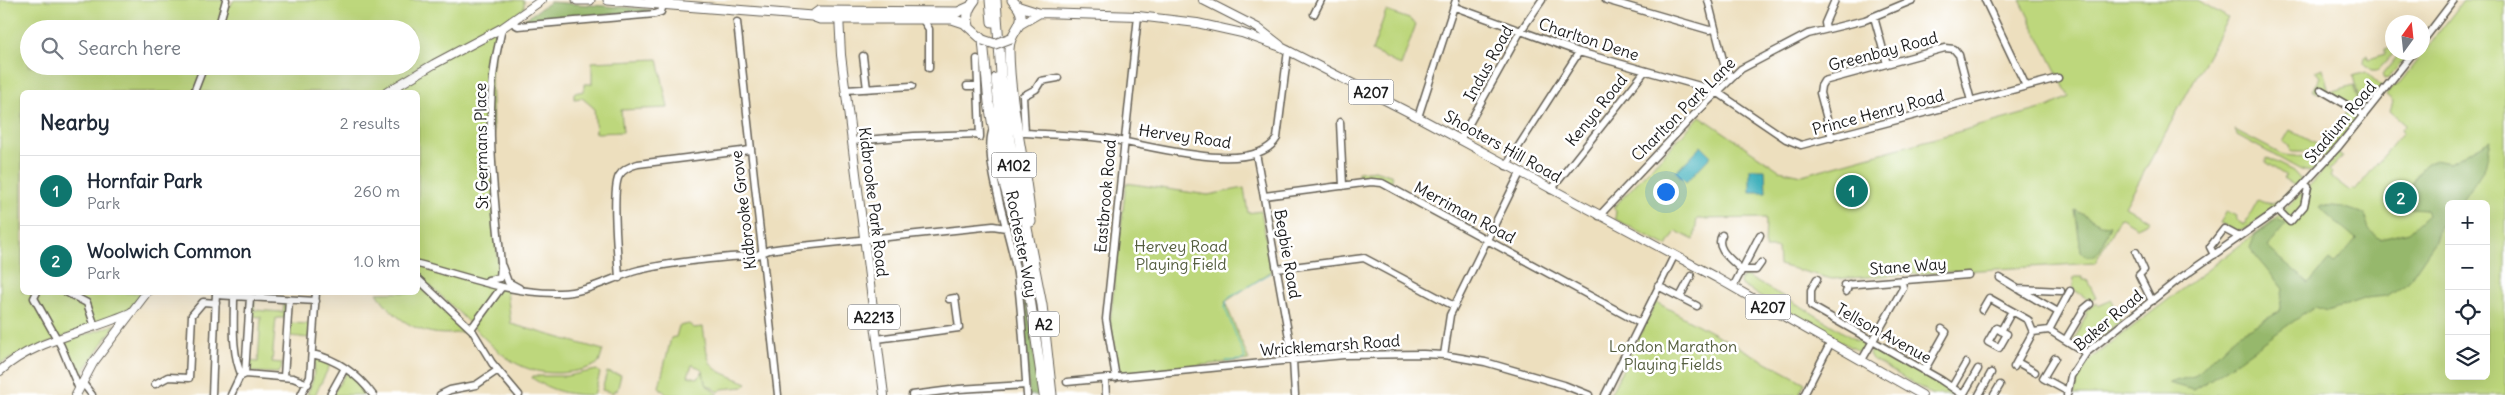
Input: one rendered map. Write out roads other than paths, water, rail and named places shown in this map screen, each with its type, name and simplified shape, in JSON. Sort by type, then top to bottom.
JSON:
[{"type":"highway","points":[[576,0],[590,0]]},
{"type":"highway","points":[[608,0],[812,16],[820,19],[839,16],[952,16],[969,26],[983,40],[995,44],[1011,38]]},
{"type":"highway","points":[[839,16],[936,20],[952,16],[969,7],[975,0]]},
{"type":"highway","name":"A102","points":[[990,0],[997,129]]},
{"type":"highway","name":"A102","points":[[996,0],[1001,75],[1028,255]]},
{"type":"highway","points":[[1015,3],[1022,16],[1021,24]]},
{"type":"highway","points":[[969,7],[969,26]]},
{"type":"highway","name":"A2","points":[[1021,24],[1011,38],[1009,52],[1015,118],[1028,195],[1028,255],[1044,395]]},
{"type":"highway","name":"A2","points":[[983,40],[1007,197],[1028,255],[1047,348],[1052,395]]},
{"type":"main road","points":[[527,0],[527,10]]},
{"type":"main road","points":[[420,72],[502,28],[542,0]]},
{"type":"main road","points":[[1204,0],[1274,38],[1285,48]]},
{"type":"main road","name":"Shooters Hill Road","points":[[1015,3],[1040,13],[1138,16],[1197,23],[1253,36],[1285,48],[1418,117],[1733,287],[1922,395]]},
{"type":"main road","points":[[1021,24],[1040,13]]},
{"type":"main road","name":"Kidbrooke Park Road","points":[[839,16],[852,141],[884,395]]},
{"type":"main road","points":[[1253,26],[1253,36]]},
{"type":"main road","points":[[390,90],[415,75]]},
{"type":"main road","points":[[79,388],[145,295]]},
{"type":"main road","points":[[0,371],[14,360],[57,340],[132,312]]},
{"type":"street","points":[[221,20],[226,0]]},
{"type":"street","points":[[224,11],[231,0]]},
{"type":"street","points":[[1314,14],[1321,0]]},
{"type":"street","points":[[1418,117],[1456,0]]},
{"type":"street","name":"Indus Road","points":[[1460,140],[1520,32],[1542,0]]},
{"type":"street","points":[[1606,0],[1709,30],[1715,29]]},
{"type":"street","points":[[1708,0],[1725,68],[1731,77]]},
{"type":"street","name":"Charlton Park Lane","points":[[1599,216],[1731,77],[1763,56],[1808,34],[1874,17],[1913,0]]},
{"type":"street","points":[[1985,0],[2026,86]]},
{"type":"street","points":[[2430,32],[2454,0]]},
{"type":"street","points":[[1826,29],[1825,23],[1832,1]]},
{"type":"street","points":[[511,22],[518,26],[655,14],[661,12],[663,5]]},
{"type":"street","name":"Charlton Dene","points":[[1455,7],[1579,52],[1717,91]]},
{"type":"street","name":"Eastbrook Road","points":[[1116,378],[1106,318],[1123,141],[1138,16]]},
{"type":"street","points":[[1874,17],[1887,64]]},
{"type":"street","points":[[923,20],[929,29],[929,68]]},
{"type":"street","points":[[929,29],[936,20]]},
{"type":"street","name":"Kidbrooke Grove","points":[[737,22],[778,395]]},
{"type":"street","name":"St Germans Place","points":[[502,28],[495,61],[492,106],[493,169],[503,283]]},
{"type":"street","name":"Hervey Road","points":[[1058,78],[1041,82],[1036,89],[1023,96],[1025,133],[1123,141],[1217,158],[1235,158],[1256,153],[1270,147],[1278,138],[1285,48]]},
{"type":"street","name":"Greenbay Road","points":[[1832,138],[1820,94],[1822,83],[1945,48],[1954,49],[1959,55],[1971,101]]},
{"type":"street","points":[[1506,166],[1579,52]]},
{"type":"street","points":[[863,56],[867,89]]},
{"type":"street","points":[[852,141],[914,136],[980,136],[976,59]]},
{"type":"street","name":"Stadium Road","points":[[2182,277],[2278,210],[2305,185],[2408,60]]},
{"type":"street","name":"Kenya Road","points":[[1551,190],[1645,71]]},
{"type":"street","points":[[195,90],[201,75]]},
{"type":"street","name":"Prince Henry Road","points":[[1717,91],[1791,142],[1808,144],[2058,78]]},
{"type":"street","points":[[846,90],[912,86]]},
{"type":"street","points":[[967,86],[978,86]]},
{"type":"street","points":[[2320,90],[2364,115]]},
{"type":"street","points":[[1340,122],[1343,186]]},
{"type":"street","name":"Rochester Way","points":[[997,129],[991,135],[992,158],[1017,274],[1027,395]]},
{"type":"street","points":[[619,278],[616,184],[624,170],[638,164],[750,150]]},
{"type":"street","name":"Begbie Road","points":[[1256,153],[1293,360],[1295,395]]},
{"type":"street","points":[[1444,355],[1448,326],[1454,306],[1520,173]]},
{"type":"street","name":"Merriman Road","points":[[1264,196],[1371,182],[1382,183],[1640,323]]},
{"type":"street","name":"Stadium Road","points":[[2278,210],[2290,222],[2304,206],[2308,187],[2305,185]]},
{"type":"street","points":[[420,265],[481,280],[503,283],[523,290],[565,293],[619,278],[636,271],[680,262],[763,253],[783,248],[865,238],[993,226],[1006,228]]},
{"type":"street","points":[[2214,255],[2210,247],[2224,229],[2239,237]]},
{"type":"street","points":[[1722,235],[1718,242],[1719,247],[1742,270],[1756,270],[1761,263]]},
{"type":"street","points":[[1733,287],[1760,235]]},
{"type":"street","points":[[2136,252],[2144,270],[2139,275],[2152,300]]},
{"type":"street","points":[[1605,395],[1674,256]]},
{"type":"street","points":[[1277,269],[1364,258],[1454,306]]},
{"type":"street","points":[[1680,297],[1691,276]]},
{"type":"street","name":"Stane Way","points":[[1847,287],[1902,280],[1968,276]]},
{"type":"street","name":"Baker Road","points":[[2067,393],[2073,370],[2086,353],[2182,277]]},
{"type":"street","points":[[2000,278],[2058,312]]},
{"type":"street","points":[[1862,360],[1902,288],[1902,280]]},
{"type":"street","points":[[420,281],[471,329],[498,370],[519,395]]},
{"type":"street","points":[[471,329],[503,283]]},
{"type":"street","name":"Tellson Avenue","points":[[1816,284],[1811,290],[1811,306],[1963,395]]},
{"type":"street","points":[[1658,286],[1697,306]]},
{"type":"street","points":[[2018,289],[2061,291]]},
{"type":"street","points":[[2049,330],[2070,291]]},
{"type":"street","points":[[36,295],[34,298],[57,340],[79,388],[92,395]]},
{"type":"street","points":[[72,295],[87,303],[95,327]]},
{"type":"street","points":[[212,395],[216,295]]},
{"type":"street","points":[[225,295],[316,301]]},
{"type":"street","points":[[301,395],[308,384],[316,295]]},
{"type":"street","points":[[234,296],[237,365],[244,375]]},
{"type":"street","points":[[231,395],[244,375],[250,297]]},
{"type":"street","points":[[877,339],[959,328],[955,298],[950,299]]},
{"type":"street","points":[[1982,310],[1989,298],[2028,320],[2033,332],[2016,365],[2034,372]]},
{"type":"street","points":[[284,377],[289,300]]},
{"type":"street","points":[[155,384],[168,377],[189,378],[192,315],[203,302],[216,303]]},
{"type":"street","points":[[2066,339],[2084,309],[2090,304]]},
{"type":"street","points":[[2001,331],[2012,311]]},
{"type":"street","points":[[1924,371],[1946,332],[1942,330]]},
{"type":"street","points":[[2033,332],[2049,330],[2086,353]]},
{"type":"street","points":[[1804,395],[1831,342]]},
{"type":"street","points":[[312,354],[327,358],[345,368],[371,394]]},
{"type":"street","name":"Wricklemarsh Road","points":[[1067,382],[1367,354],[1444,355],[1513,370],[1589,395]]},
{"type":"street","points":[[2055,358],[2043,378],[2067,393]]},
{"type":"street","points":[[1952,387],[1966,363]]},
{"type":"street","points":[[330,395],[345,368]]},
{"type":"street","points":[[1963,395],[1978,369]]},
{"type":"street","points":[[440,395],[450,390],[476,384],[498,370]]},
{"type":"street","points":[[1979,395],[1991,373]]},
{"type":"street","points":[[244,375],[284,377],[308,384]]},
{"type":"street","points":[[1105,379],[1106,395]]},
{"type":"street","points":[[912,395],[1026,385]]},
{"type":"street","points":[[1994,395],[2000,385]]},
{"type":"water","points":[[1701,146],[1711,156],[1686,182],[1676,172]]},
{"type":"water","points":[[1750,169],[1765,169],[1766,192],[1750,192]]},
{"type":"waterway","points":[[1226,361],[1242,360],[1245,358],[1225,308],[1227,299],[1271,273]]},
{"type":"place","name":"Hornfair Park","points":[[1852,191]]},
{"type":"place","name":"Woolwich Common","points":[[2401,198]]},
{"type":"park label","name":"Hervey Road Playing Field","points":[[1181,255]]},
{"type":"park label","name":"London Marathon Playing Fields","points":[[1673,355]]}]
